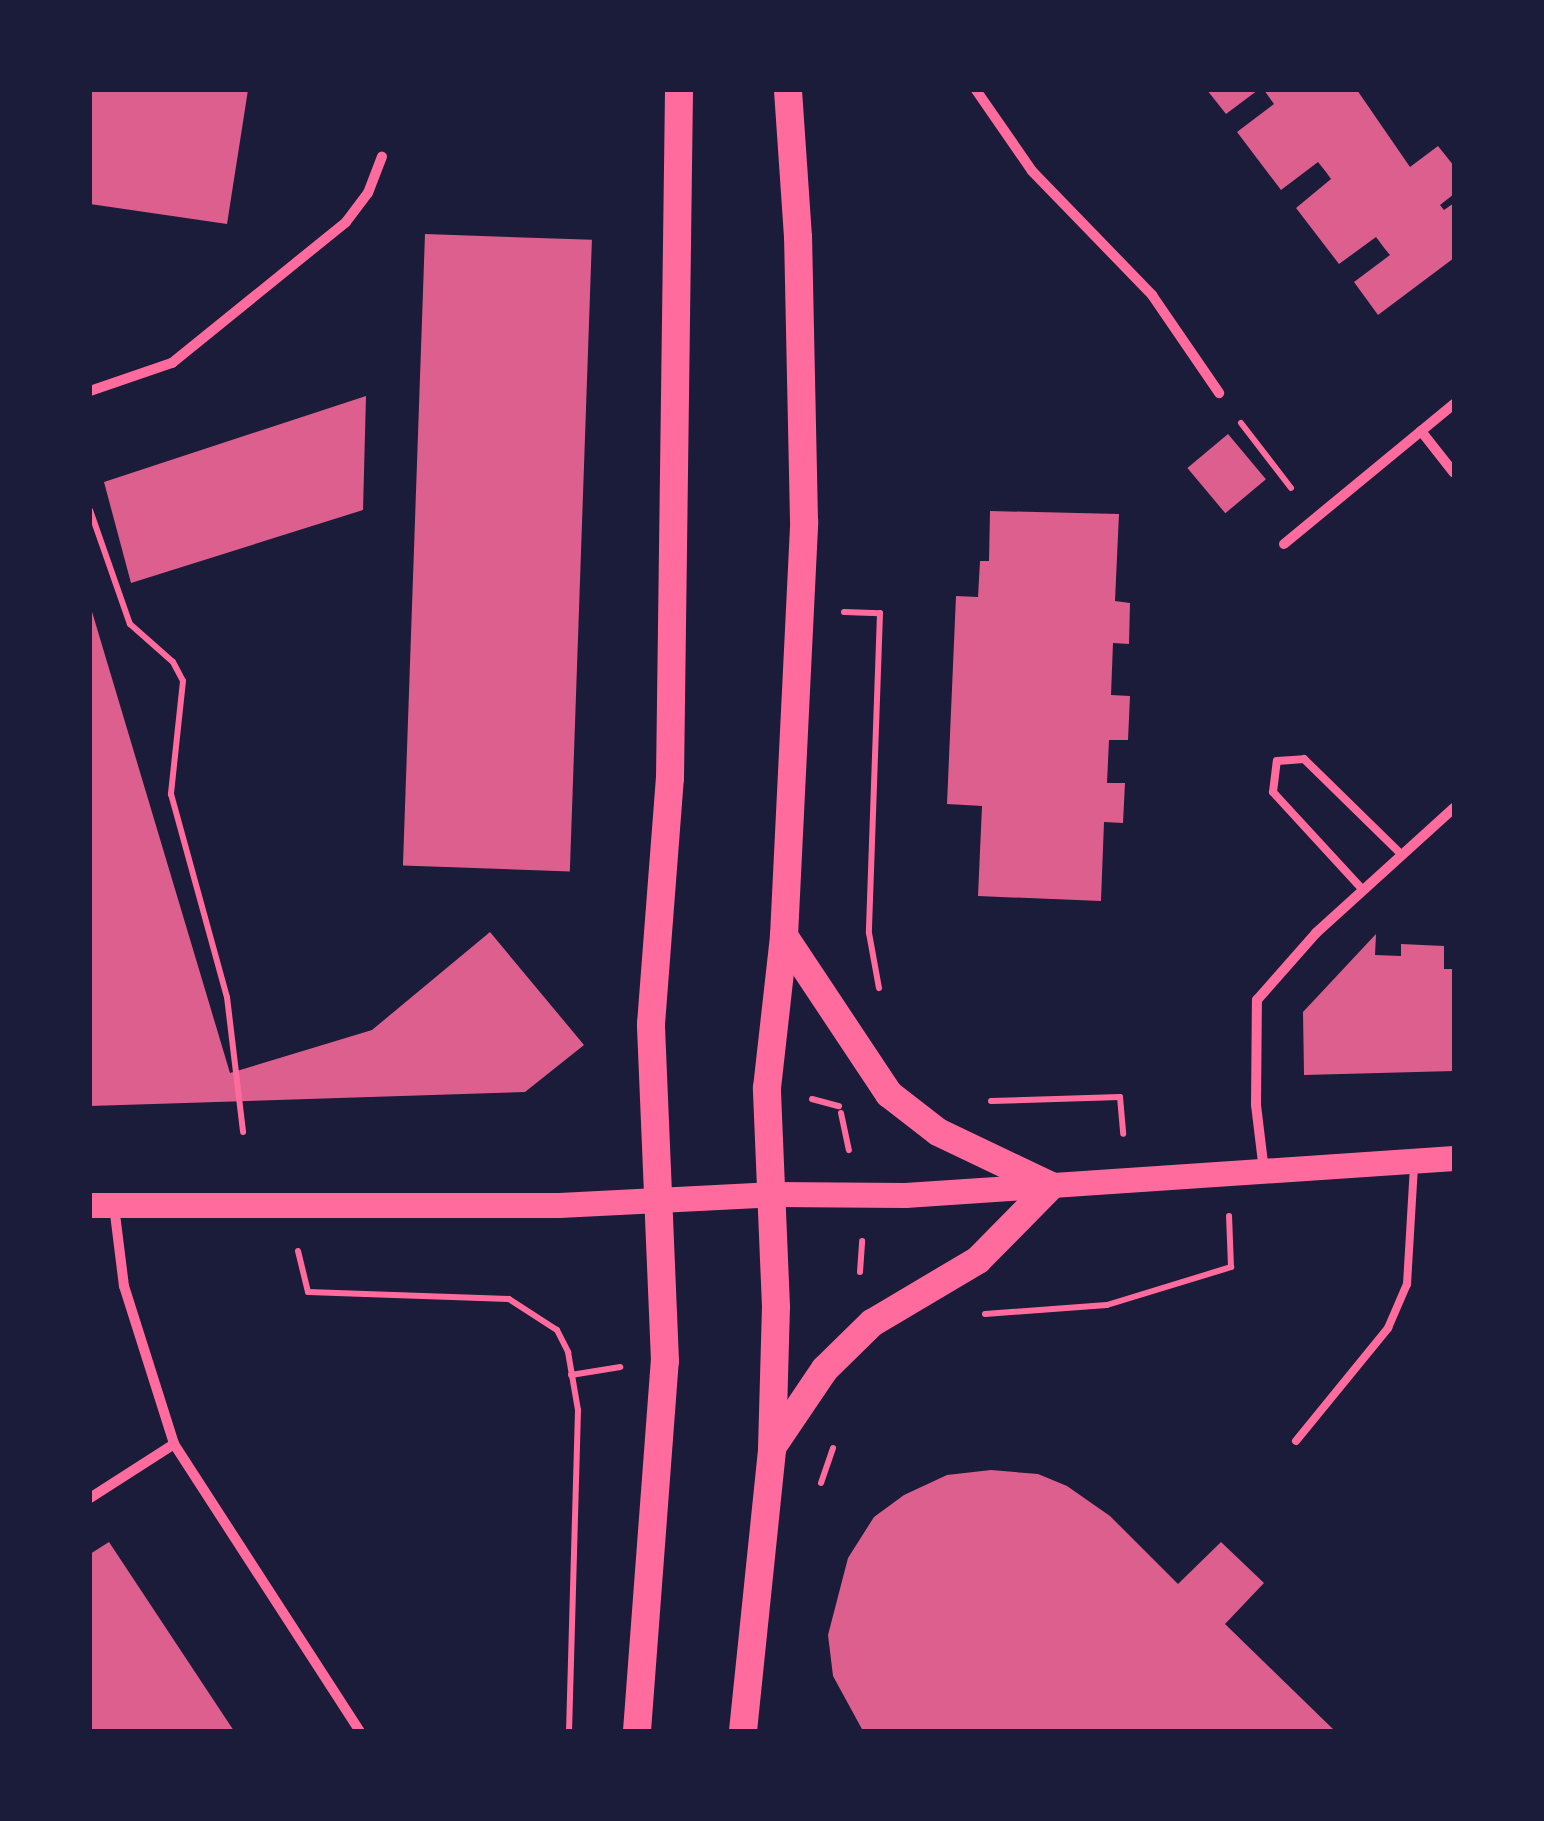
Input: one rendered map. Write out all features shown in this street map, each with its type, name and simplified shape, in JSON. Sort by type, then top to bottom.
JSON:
[{"type":"highway","points":[[637,1731],[665,1361],[662,1200],[651,1024],[670,778],[679,90]]},
{"type":"highway","points":[[743,1731],[772,1448],[774,1194],[766,1088],[784,936],[804,521],[798,237],[788,90]]},
{"type":"highway","points":[[772,1448],[825,1369],[872,1322],[978,1260],[1051,1186],[938,1132],[889,1094],[784,936]]},
{"type":"main road","points":[[102,1205],[662,1200],[774,1194],[859,1197],[1454,1158]]},
{"type":"street","points":[[976,90],[1032,171],[1152,295],[1219,394]]},
{"type":"street","points":[[90,391],[172,363],[346,222],[368,193],[382,157]]},
{"type":"street","points":[[1284,544],[1454,404]]},
{"type":"street","points":[[1421,431],[1454,473]]},
{"type":"street","points":[[1264,1172],[1256,1105],[1257,1000],[1363,890],[1454,808]]},
{"type":"street","points":[[102,1205],[174,1444],[360,1731]]},
{"type":"street","points":[[90,1498],[174,1444]]},
{"type":"lane","points":[[1363,890],[1273,792],[1277,761],[1304,759],[1402,855]]},
{"type":"lane","points":[[1296,1440],[1388,1328],[1407,1284],[1414,1162]]},
{"type":"path","points":[[1219,394],[1291,488]]},
{"type":"path","points":[[90,510],[130,624],[173,662],[183,680],[171,794],[227,997],[243,1132]]},
{"type":"path","points":[[880,614],[869,932],[880,997]]},
{"type":"path","points":[[982,1101],[1120,1097]]},
{"type":"path","points":[[968,1317],[1108,1305],[1230,1267]]},
{"type":"path","points":[[308,1292],[509,1298],[557,1330],[568,1352],[578,1410],[568,1731]]},
{"type":"path","points":[[820,1491],[840,1432]]},
{"type":"building","points":[[90,90],[248,90],[227,224],[90,204]]},
{"type":"building","points":[[1207,90],[1258,90],[1226,114]]},
{"type":"building","points":[[1264,90],[1357,90],[1410,167],[1438,146],[1454,166],[1454,194],[1440,205],[1444,210],[1454,203],[1454,258],[1378,315],[1354,282],[1390,255],[1376,237],[1339,264],[1296,208],[1331,179],[1326,172],[1318,162],[1281,190],[1237,132],[1274,104]]},
{"type":"building","points":[[425,234],[592,240],[570,871],[403,866]]},
{"type":"building","points":[[366,396],[363,510],[131,583],[104,482]]},
{"type":"building","points":[[1228,434],[1266,479],[1225,513],[1187,468]]},
{"type":"building","points":[[990,511],[1119,514],[1115,601],[1130,603],[1129,644],[1113,643],[1111,695],[1130,696],[1128,740],[1109,740],[1107,783],[1125,783],[1123,823],[1104,822],[1101,901],[978,896],[982,806],[947,804],[956,596],[978,597],[980,561],[989,561]]},
{"type":"building","points":[[90,605],[230,1073],[372,1030],[490,932],[584,1045],[525,1092],[90,1106]]},
{"type":"building","points":[[1376,934],[1375,955],[1401,956],[1401,944],[1444,946],[1444,969],[1454,969],[1454,1071],[1304,1075],[1303,1012]]},
{"type":"building","points":[[991,1470],[1038,1474],[1067,1486],[1110,1516],[1178,1584],[1221,1542],[1264,1583],[1225,1624],[1335,1731],[863,1731],[833,1676],[828,1635],[848,1558],[874,1517],[904,1495],[947,1475]]},
{"type":"building","points":[[109,1542],[234,1731],[90,1731],[90,1554]]}]
